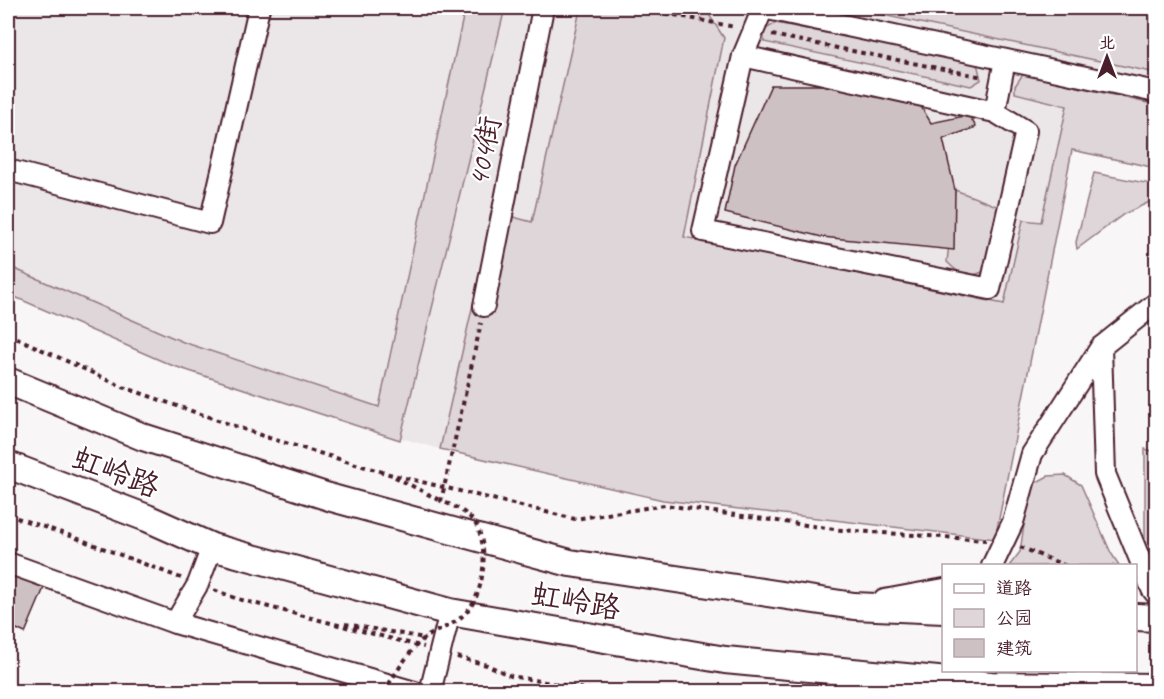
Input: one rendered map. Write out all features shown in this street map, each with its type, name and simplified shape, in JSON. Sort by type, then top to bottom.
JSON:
[{"type":"main road","name":"虹岭路","points":[[8,381],[143,437],[332,498],[558,560],[854,606],[942,610]]},
{"type":"main road","name":"虹岭路","points":[[8,465],[147,518],[212,548],[450,612],[725,660],[991,685],[1156,687]]},
{"type":"main road","points":[[1137,617],[1156,618]]},
{"type":"street","points":[[8,170],[210,223],[260,8]]},
{"type":"street","name":"404街","points":[[484,306],[543,8]]},
{"type":"street","points":[[743,56],[995,112],[1026,131],[990,289],[703,231],[743,56],[763,8],[1156,93]]},
{"type":"street","points":[[995,112],[1005,60]]},
{"type":"street","points":[[993,564],[1012,522],[1032,454],[1101,347],[1156,303]]},
{"type":"street","points":[[1101,347],[1105,474],[1156,594]]},
{"type":"street","points":[[175,623],[198,584],[212,548]]},
{"type":"street","points":[[8,564],[175,623],[415,692]]},
{"type":"street","points":[[854,606],[942,589]]},
{"type":"street","points":[[430,692],[432,645],[450,612]]},
{"type":"path","points":[[639,8],[1001,81]]},
{"type":"path","points":[[441,501],[484,306]]},
{"type":"path","points":[[8,334],[123,387],[269,438],[388,474],[575,519],[665,505],[841,530],[1003,541],[1061,564]]},
{"type":"path","points":[[384,692],[395,673],[432,645],[470,608],[481,586],[484,555],[476,525],[461,509],[388,474]]},
{"type":"path","points":[[8,515],[71,536],[238,599],[432,645],[511,676],[602,692]]},
{"type":"path","points":[[321,620],[432,645]]},
{"type":"shaded area","points":[[8,8],[1156,8],[1156,168],[1072,150],[995,539],[663,500],[440,449],[330,418],[171,365],[8,293]]},
{"type":"green space","points":[[465,8],[505,8],[400,440],[171,365],[8,294],[8,266],[183,342],[379,407]]},
{"type":"green space","points":[[583,8],[694,8],[706,10],[724,38],[684,237],[1004,304],[1023,220],[1041,222],[1067,106],[1015,93],[1015,86],[1023,74],[1156,105],[1156,168],[1072,150],[995,539],[663,500],[440,449],[494,212],[532,222],[580,10]]},
{"type":"green space","points":[[850,8],[1156,8],[1156,73]]},
{"type":"green space","points":[[776,23],[974,62],[978,67],[981,80],[971,86],[764,42],[764,30]]},
{"type":"green space","points":[[1094,173],[1156,185],[1156,199],[1124,214],[1077,249],[1076,242]]},
{"type":"green space","points":[[955,190],[997,206],[1005,220],[989,269],[976,274],[962,274],[947,262]]},
{"type":"green space","points":[[1145,449],[1156,452],[1156,561],[1145,547]]},
{"type":"green space","points":[[1065,475],[1081,485],[1111,553],[1118,564],[1011,564],[1020,552],[1027,504],[1035,483],[1048,476]]},
{"type":"building","points":[[771,85],[824,85],[919,103],[931,123],[969,115],[976,127],[943,139],[955,190],[954,250],[822,237],[725,213],[735,165]]},
{"type":"building","points":[[8,572],[44,588],[25,633],[8,625]]}]
